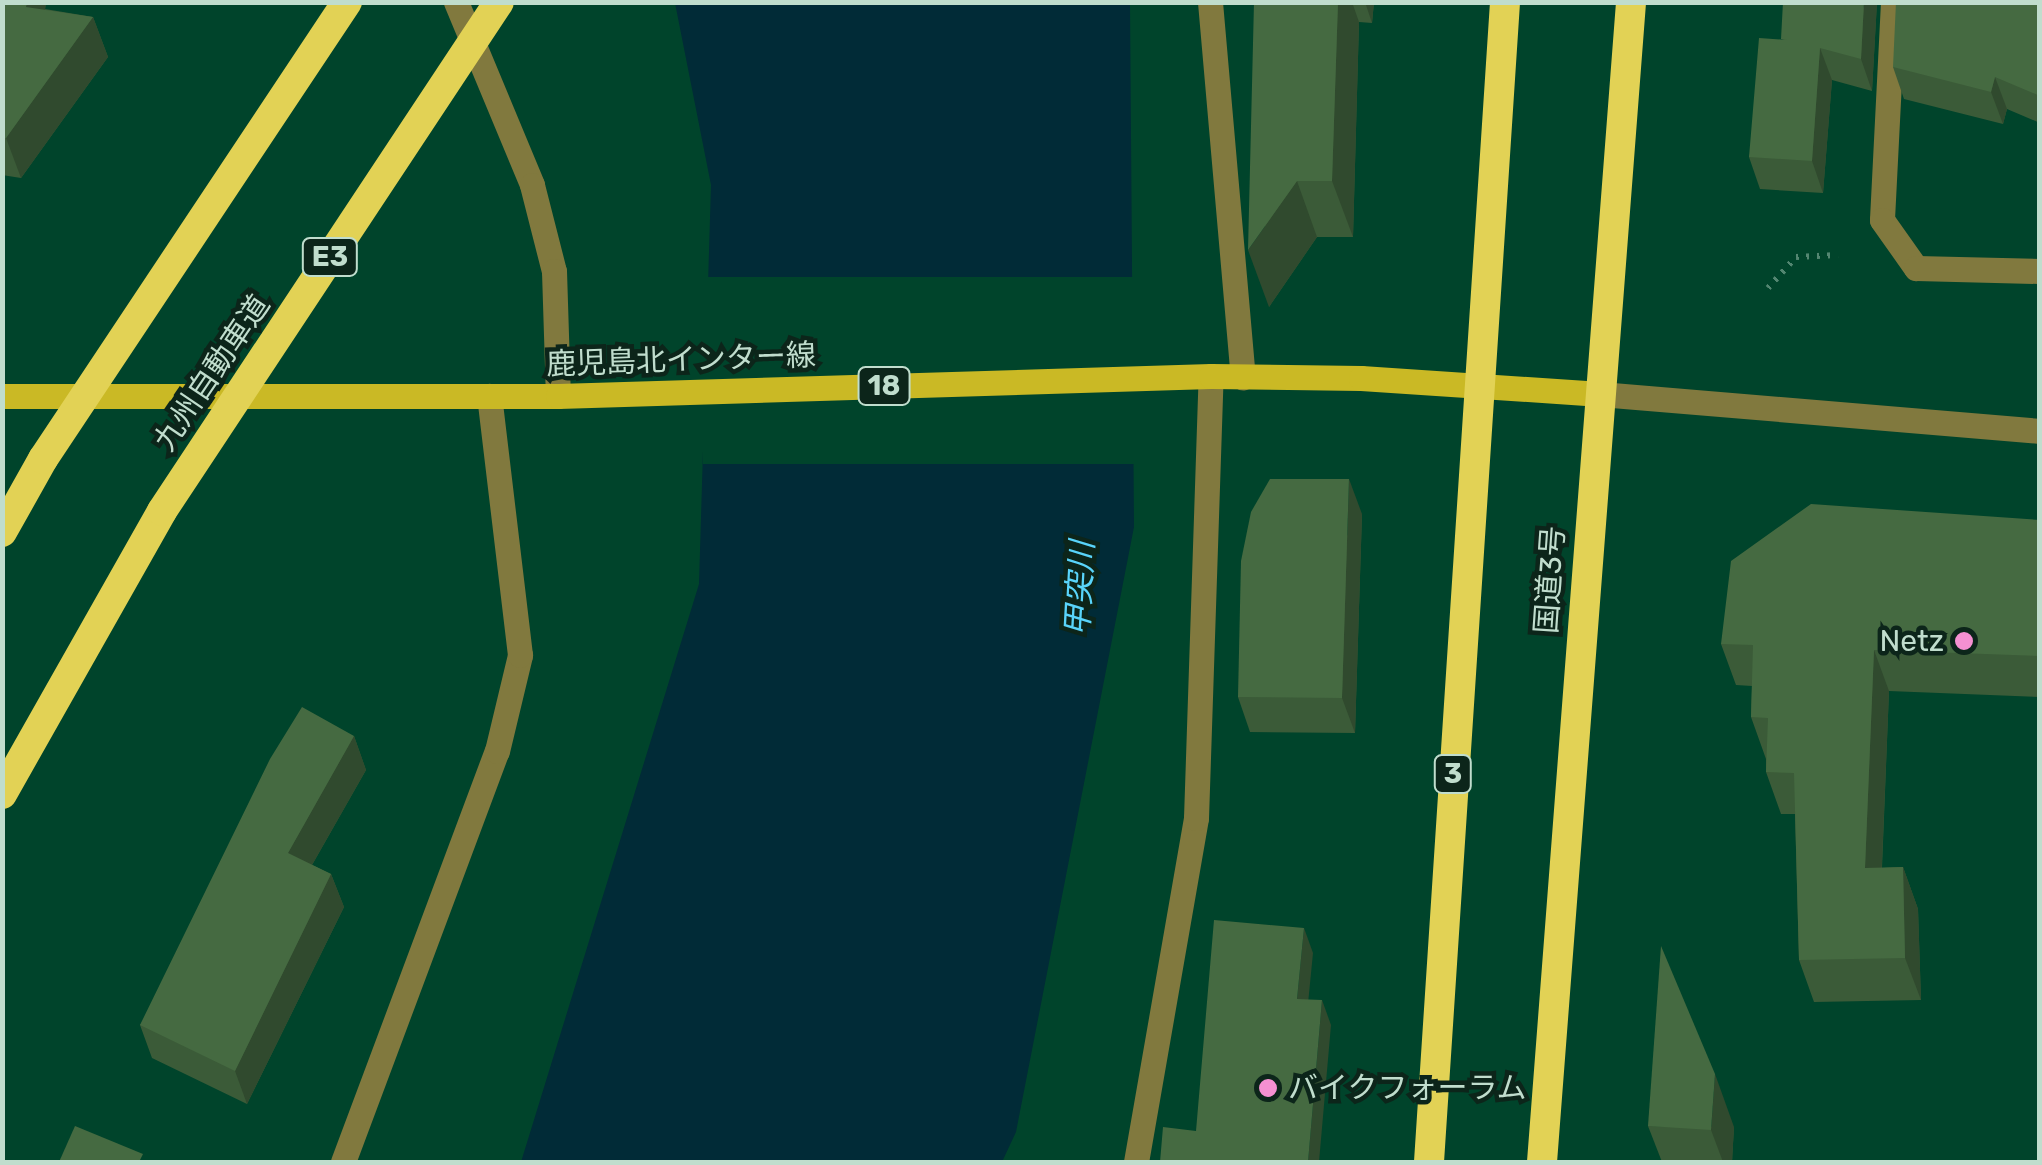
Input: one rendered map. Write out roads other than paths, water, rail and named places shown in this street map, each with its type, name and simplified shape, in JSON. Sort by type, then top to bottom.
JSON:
[{"type":"highway","points":[[2,532],[42,459],[347,2]]},
{"type":"highway","name":"九州自動車道","points":[[2,794],[162,512],[499,2]]},
{"type":"highway","name":"3","points":[[1429,1162],[1505,2]]},
{"type":"highway","name":"国道3号","points":[[1542,1162],[1631,2]]},
{"type":"main road","name":"鹿児島北インター線","points":[[2,396],[558,396],[1211,376],[1361,378],[1600,394]]},
{"type":"street","points":[[456,2],[532,185],[554,271],[558,396]]},
{"type":"street","points":[[1210,2],[1243,378]]},
{"type":"street","points":[[1893,2],[1882,220],[1916,268],[2040,271]]},
{"type":"street","points":[[1136,1162],[1196,818],[1211,376]]},
{"type":"street","points":[[1600,394],[2040,431]]},
{"type":"street","points":[[342,1162],[497,751],[520,654],[489,396]]},
{"type":"water","name":"甲突川","points":[[675,3],[1130,3],[1134,527],[1016,1132],[1002,1162],[521,1162],[699,584],[711,185]]},
{"type":"place","name":"Netz","points":[[1964,641]]},
{"type":"place","name":"バイクフォーラム","points":[[1268,1088]]}]
